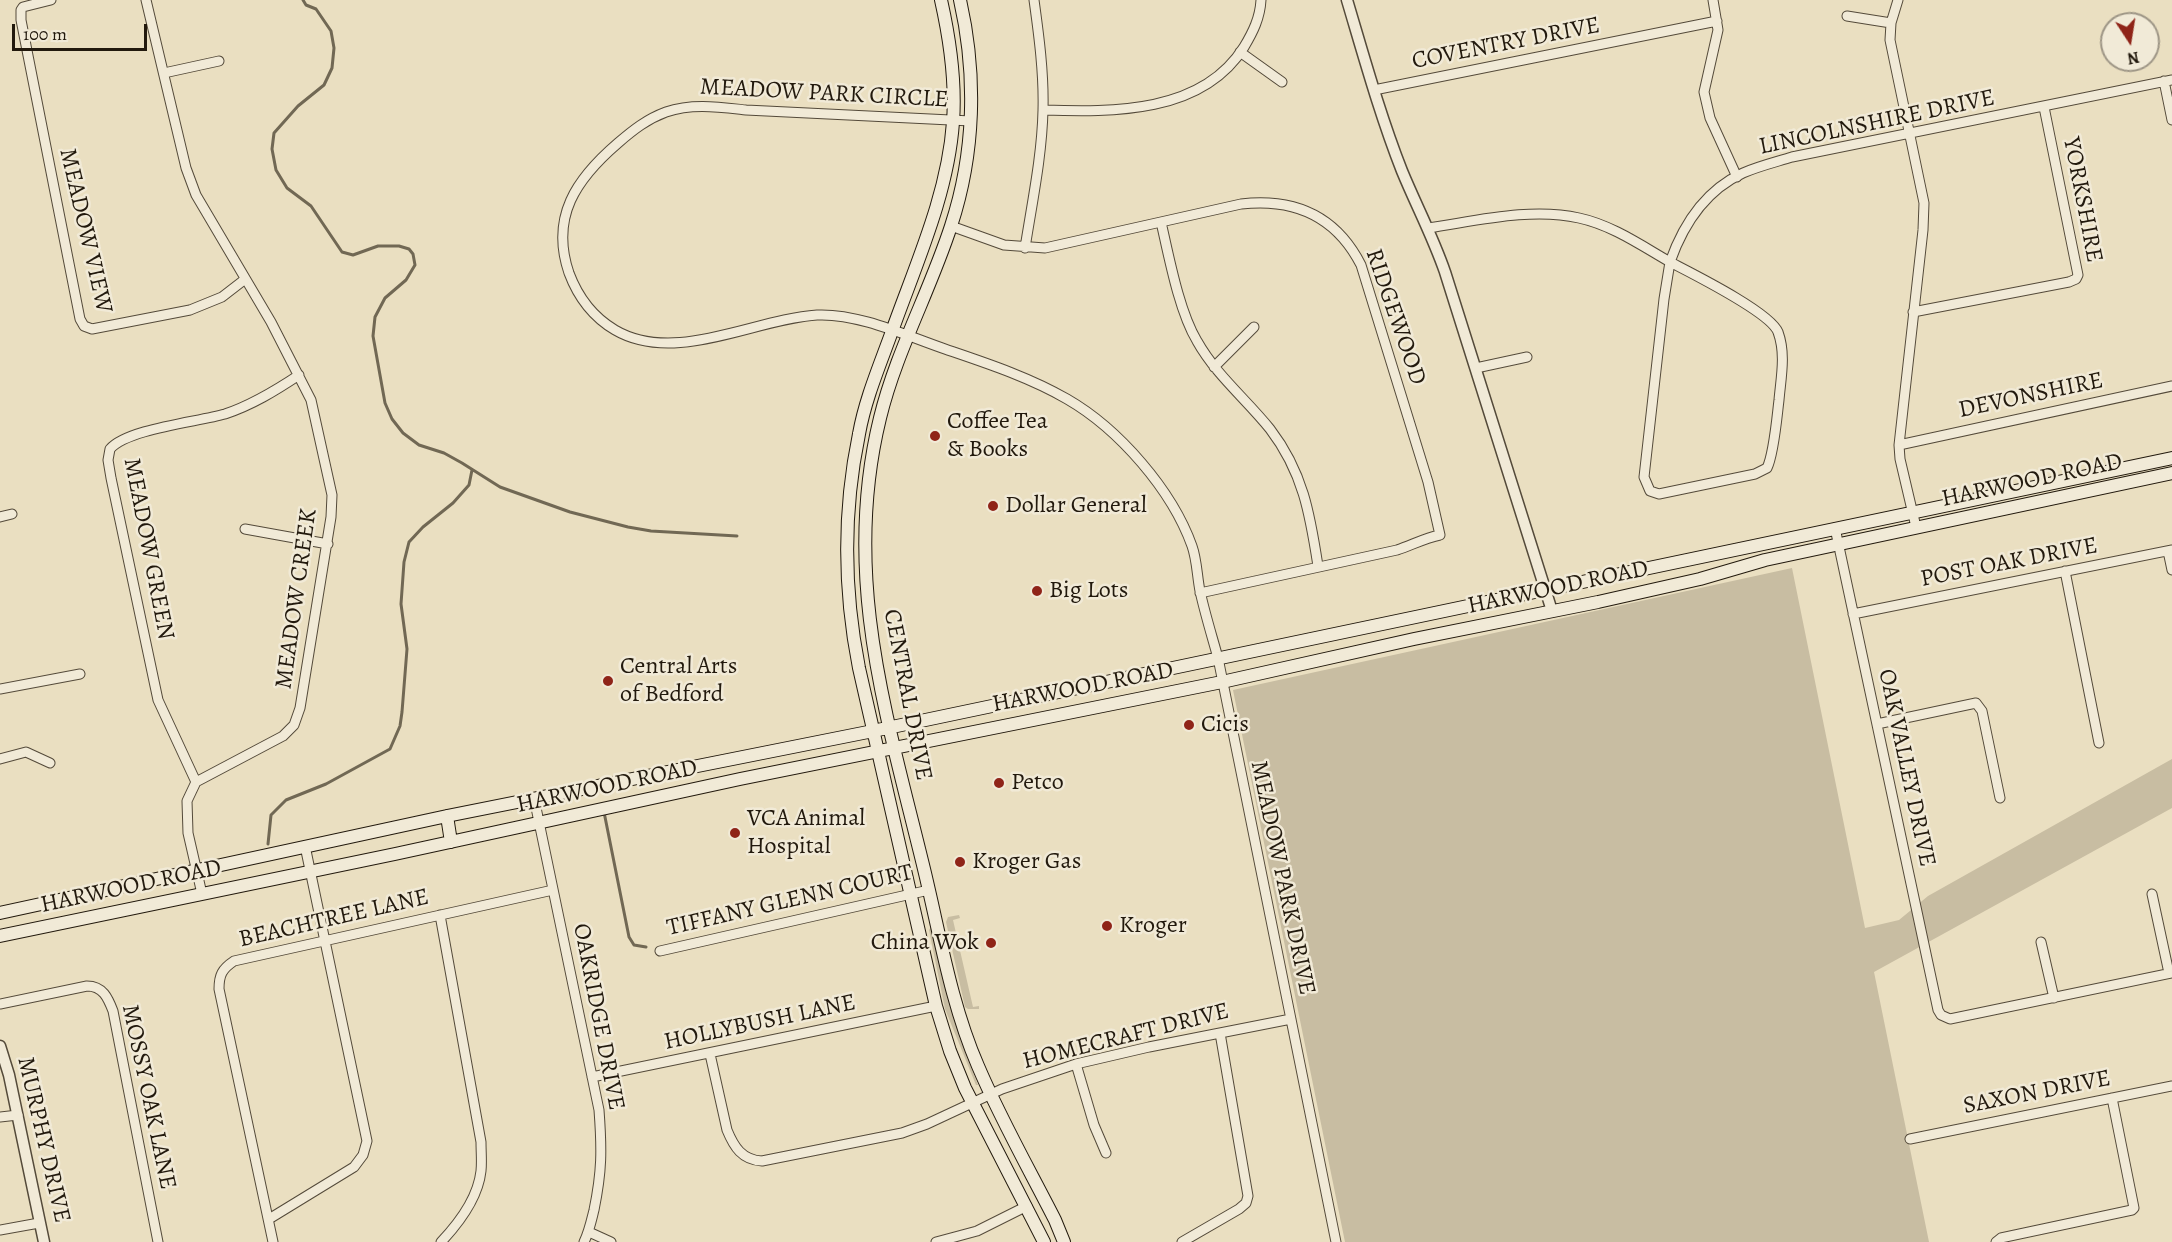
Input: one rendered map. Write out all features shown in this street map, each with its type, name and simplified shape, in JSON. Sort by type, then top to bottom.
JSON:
[{"type":"main road","name":"CENTRAL DRIVE","points":[[941,0],[952,57],[954,121],[950,154],[937,207],[871,388],[858,439],[848,524],[849,588],[853,635],[877,751],[936,1006],[950,1052],[1044,1242]]},
{"type":"main road","name":"CENTRAL DRIVE","points":[[960,0],[970,62],[972,99],[969,147],[951,226],[880,417],[865,519],[867,587],[874,656],[889,728],[957,1007],[978,1067],[1064,1242]]},
{"type":"main road","points":[[858,439],[876,442]]},
{"type":"main road","name":"HARWOOD ROAD","points":[[0,913],[447,816],[889,728],[2172,458]]},
{"type":"main road","name":"HARWOOD ROAD","points":[[0,936],[539,824],[894,747],[1222,682],[1700,579],[1765,560],[2172,473]]},
{"type":"main road","points":[[849,588],[867,587]]},
{"type":"main road","points":[[1059,692],[1065,714]]},
{"type":"main road","points":[[696,766],[702,787]]},
{"type":"main road","points":[[447,816],[452,842]]},
{"type":"street","name":"MEADOW VIEW","points":[[51,0],[23,7],[21,20],[64,239],[84,326],[92,329],[190,310],[222,297],[244,280]]},
{"type":"street","name":"MEADOW CREEK","points":[[146,0],[186,168],[196,195],[244,280],[271,322],[311,400],[332,495],[328,544],[309,662],[300,708],[294,724],[283,736],[196,782]]},
{"type":"street","points":[[1025,248],[1043,110],[1039,36],[1034,0]]},
{"type":"street","points":[[1043,110],[1122,110],[1181,96],[1209,84],[1227,69],[1240,52],[1258,20],[1261,0]]},
{"type":"street","points":[[1347,0],[1374,90],[1402,171],[1445,272],[1552,611]]},
{"type":"street","points":[[1713,0],[1717,21],[1716,40],[1704,92],[1710,118],[1737,177]]},
{"type":"street","points":[[1898,0],[1891,23],[1890,40],[1924,203],[1899,445],[1900,459],[1916,527]]},
{"type":"street","points":[[1847,16],[1891,23]]},
{"type":"street","name":"COVENTRY DRIVE","points":[[1374,90],[1717,21]]},
{"type":"street","points":[[1240,52],[1282,82]]},
{"type":"street","points":[[164,73],[219,61]]},
{"type":"street","points":[[2168,81],[2172,120]]},
{"type":"street","name":"LINCOLNSHIRE DRIVE","points":[[1670,262],[1678,239],[1704,202],[1737,177],[1792,157],[2168,81]]},
{"type":"street","name":"MEADOW PARK CIRCLE","points":[[892,330],[849,318],[819,315],[683,343],[650,342],[635,338],[617,331],[602,321],[578,294],[564,256],[562,239],[567,208],[582,180],[611,149],[648,121],[681,107],[713,106],[746,110],[971,122]]},
{"type":"street","name":"YORKSHIRE","points":[[1913,312],[2076,279],[2078,275],[2044,106]]},
{"type":"street","name":"RIDGEWOOD","points":[[951,226],[1004,245],[1025,248],[1059,246],[1241,204],[1264,201],[1292,206],[1323,219],[1344,239],[1361,265],[1428,482],[1440,535],[1424,538],[1396,550],[1200,593]]},
{"type":"street","points":[[1428,228],[1517,216],[1579,217],[1620,233],[1735,298],[1771,322],[1778,332],[1783,355],[1778,410],[1767,468],[1755,474],[1659,494],[1650,491],[1644,477],[1670,262]]},
{"type":"street","points":[[1161,222],[1175,281],[1195,339],[1214,367],[1269,429],[1295,468],[1310,512],[1318,566]]},
{"type":"street","points":[[1214,367],[1254,327]]},
{"type":"street","name":"MEADOW PARK DRIVE","points":[[892,330],[1030,380],[1065,398],[1102,424],[1142,463],[1169,499],[1193,548],[1200,593],[1218,658],[1336,1242]]},
{"type":"street","points":[[1476,368],[1527,357]]},
{"type":"street","name":"MEADOW GREEN","points":[[196,782],[158,700],[111,478],[108,460],[110,449],[125,438],[225,414],[258,401],[299,375]]},
{"type":"street","name":"DEVONSHIRE","points":[[1899,445],[2172,386]]},
{"type":"street","points":[[0,517],[12,514]]},
{"type":"street","name":"OAK VALLEY DRIVE","points":[[1835,528],[1938,1010],[1941,1015],[1950,1019],[2054,998]]},
{"type":"street","points":[[245,529],[328,544]]},
{"type":"street","points":[[2170,550],[2172,570]]},
{"type":"street","name":"POST OAK DRIVE","points":[[1853,614],[2170,550]]},
{"type":"street","points":[[2065,571],[2099,743]]},
{"type":"street","points":[[0,689],[80,674]]},
{"type":"street","points":[[1877,724],[1976,703],[1982,711],[2000,798]]},
{"type":"street","points":[[0,759],[26,752],[50,763]]},
{"type":"street","points":[[196,782],[187,801],[188,833],[202,894]]},
{"type":"street","name":"OAKRIDGE DRIVE","points":[[534,798],[599,1110],[603,1152],[600,1185],[589,1232],[584,1242]]},
{"type":"street","points":[[268,1219],[346,1173],[354,1167],[366,1149],[366,1129],[305,846]]},
{"type":"street","name":"BEACHTREE LANE","points":[[273,1242],[219,989],[222,970],[234,961],[553,890]]},
{"type":"street","name":"TIFFANY GLENN COURT","points":[[660,951],[929,890]]},
{"type":"street","points":[[2041,942],[2054,998],[2170,973],[2152,894]]},
{"type":"street","points":[[440,915],[481,1142],[481,1172],[478,1184],[454,1228],[441,1242]]},
{"type":"street","name":"MOSSY OAK LANE","points":[[0,1004],[87,986],[101,989],[109,1001],[113,1011],[158,1242]]},
{"type":"street","name":"HOLLYBUSH LANE","points":[[592,1077],[936,1006]]},
{"type":"street","name":"HOMECRAFT DRIVE","points":[[710,1054],[727,1130],[738,1152],[755,1161],[902,1132],[927,1124],[973,1102],[1045,1073],[1076,1064],[1290,1019]]},
{"type":"street","points":[[1182,1242],[1239,1209],[1246,1203],[1248,1196],[1220,1033]]},
{"type":"street","name":"MURPHY DRIVE","points":[[0,1046],[18,1115],[44,1242]]},
{"type":"street","points":[[1076,1064],[1094,1125],[1106,1153]]},
{"type":"street","name":"SAXON DRIVE","points":[[1910,1138],[2172,1086]]},
{"type":"street","points":[[1996,1242],[2001,1238],[2134,1208],[2112,1098]]},
{"type":"street","points":[[0,1118],[18,1115]]},
{"type":"street","points":[[936,1242],[966,1238],[1027,1206]]},
{"type":"street","points":[[0,1230],[39,1223]]},
{"type":"street","points":[[589,1232],[611,1242]]},
{"type":"shaded area","points":[[1792,568],[1865,928],[1899,920],[1928,896],[2172,759],[2172,808],[1874,972],[1929,1242],[1345,1242],[1233,690]]},
{"type":"shaded area","points":[[959,915],[960,918],[953,920],[973,1007],[979,1006],[979,1009],[965,1007],[946,922],[948,917]]},
{"type":"shaded area","points":[[931,927],[959,1036],[978,1085],[976,1085],[945,1009],[929,930]]},
{"type":"waterway","points":[[303,0],[306,5],[316,9],[331,31],[334,48],[332,68],[324,85],[298,106],[274,133],[272,149],[276,170],[287,188],[311,206],[342,252],[353,255],[378,246],[399,246],[409,249],[413,254],[415,265],[406,280],[385,298],[375,317],[373,336],[385,403],[392,419],[403,433],[419,445],[444,453],[500,487],[570,512],[651,531],[737,536]]},
{"type":"waterway","points":[[268,844],[271,815],[286,800],[326,784],[390,749],[400,726],[402,712],[407,649],[401,604],[404,562],[409,542],[423,527],[453,503],[469,485],[472,470]]},
{"type":"waterway","points":[[604,812],[629,937],[634,945],[646,947]]},
{"type":"place","name":"Coffee Tea & Books","points":[[935,436]]},
{"type":"place","name":"Dollar General","points":[[993,506]]},
{"type":"place","name":"Big Lots","points":[[1037,591]]},
{"type":"place","name":"Central Arts of Bedford","points":[[608,681]]},
{"type":"place","name":"Cicis","points":[[1189,725]]},
{"type":"place","name":"Petco","points":[[999,783]]},
{"type":"place","name":"VCA Animal Hospital","points":[[735,833]]},
{"type":"place","name":"Kroger Gas","points":[[960,862]]},
{"type":"place","name":"Kroger","points":[[1107,926]]},
{"type":"place","name":"China Wok","points":[[991,943]]}]
